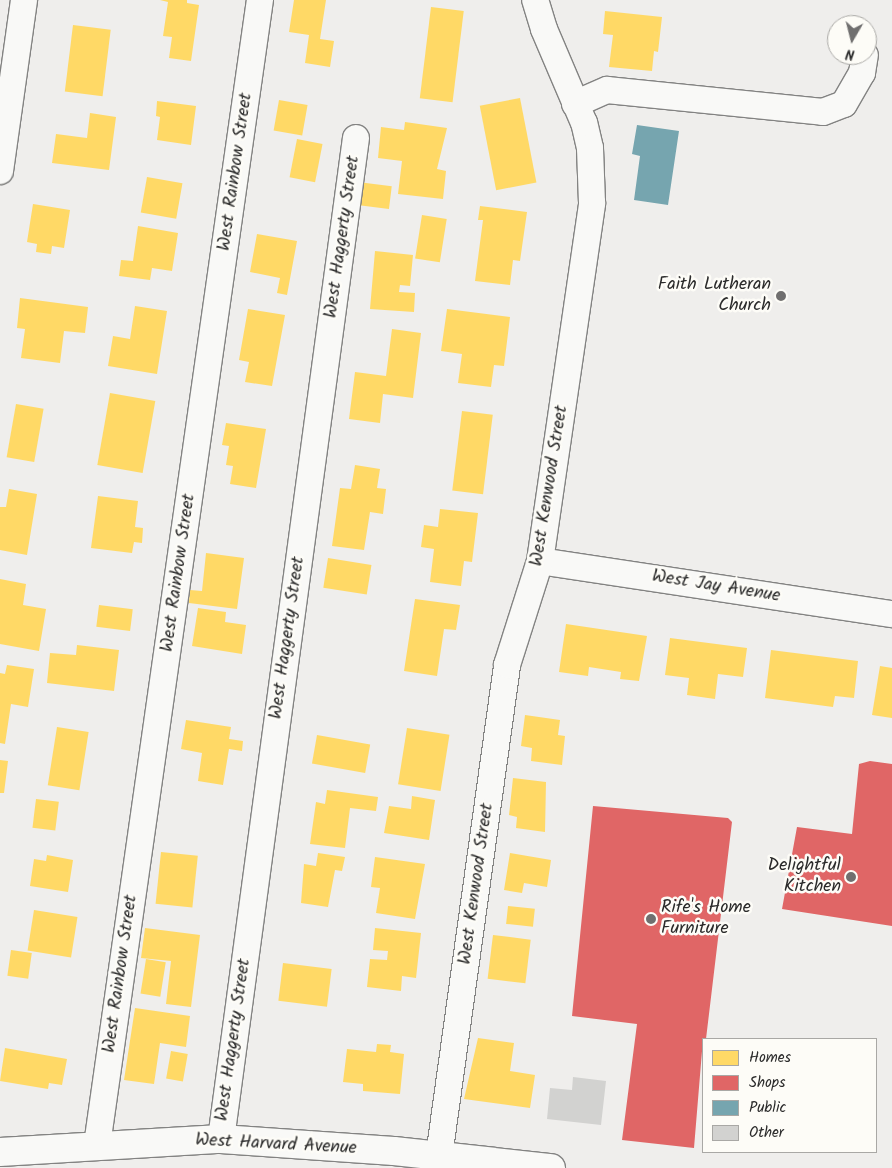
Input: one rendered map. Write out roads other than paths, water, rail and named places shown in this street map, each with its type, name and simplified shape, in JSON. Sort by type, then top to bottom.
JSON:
[{"type":"main road","name":"West Harvard Avenue","points":[[0,1152],[221,1139],[393,1160],[439,1156],[551,1168]]},
{"type":"street","points":[[0,171],[24,0]]},
{"type":"street","name":"West Rainbow Street","points":[[97,1145],[260,0]]},
{"type":"street","name":"West Kenwood Street","points":[[439,1156],[507,665],[540,561],[592,203],[590,148],[575,104],[544,29],[535,0]]},
{"type":"street","points":[[575,104],[607,90],[823,112],[844,104],[862,73],[863,65]]},
{"type":"street","name":"West Haggerty Street","points":[[221,1139],[356,138]]},
{"type":"street","name":"West Jay Avenue","points":[[540,561],[892,614]]},
{"type":"place","name":"Faith Lutheran Church","points":[[781,296]]},
{"type":"place","name":"Delightful Kitchen","points":[[851,877]]},
{"type":"place","name":"Rife's Home Furniture","points":[[651,919]]}]
